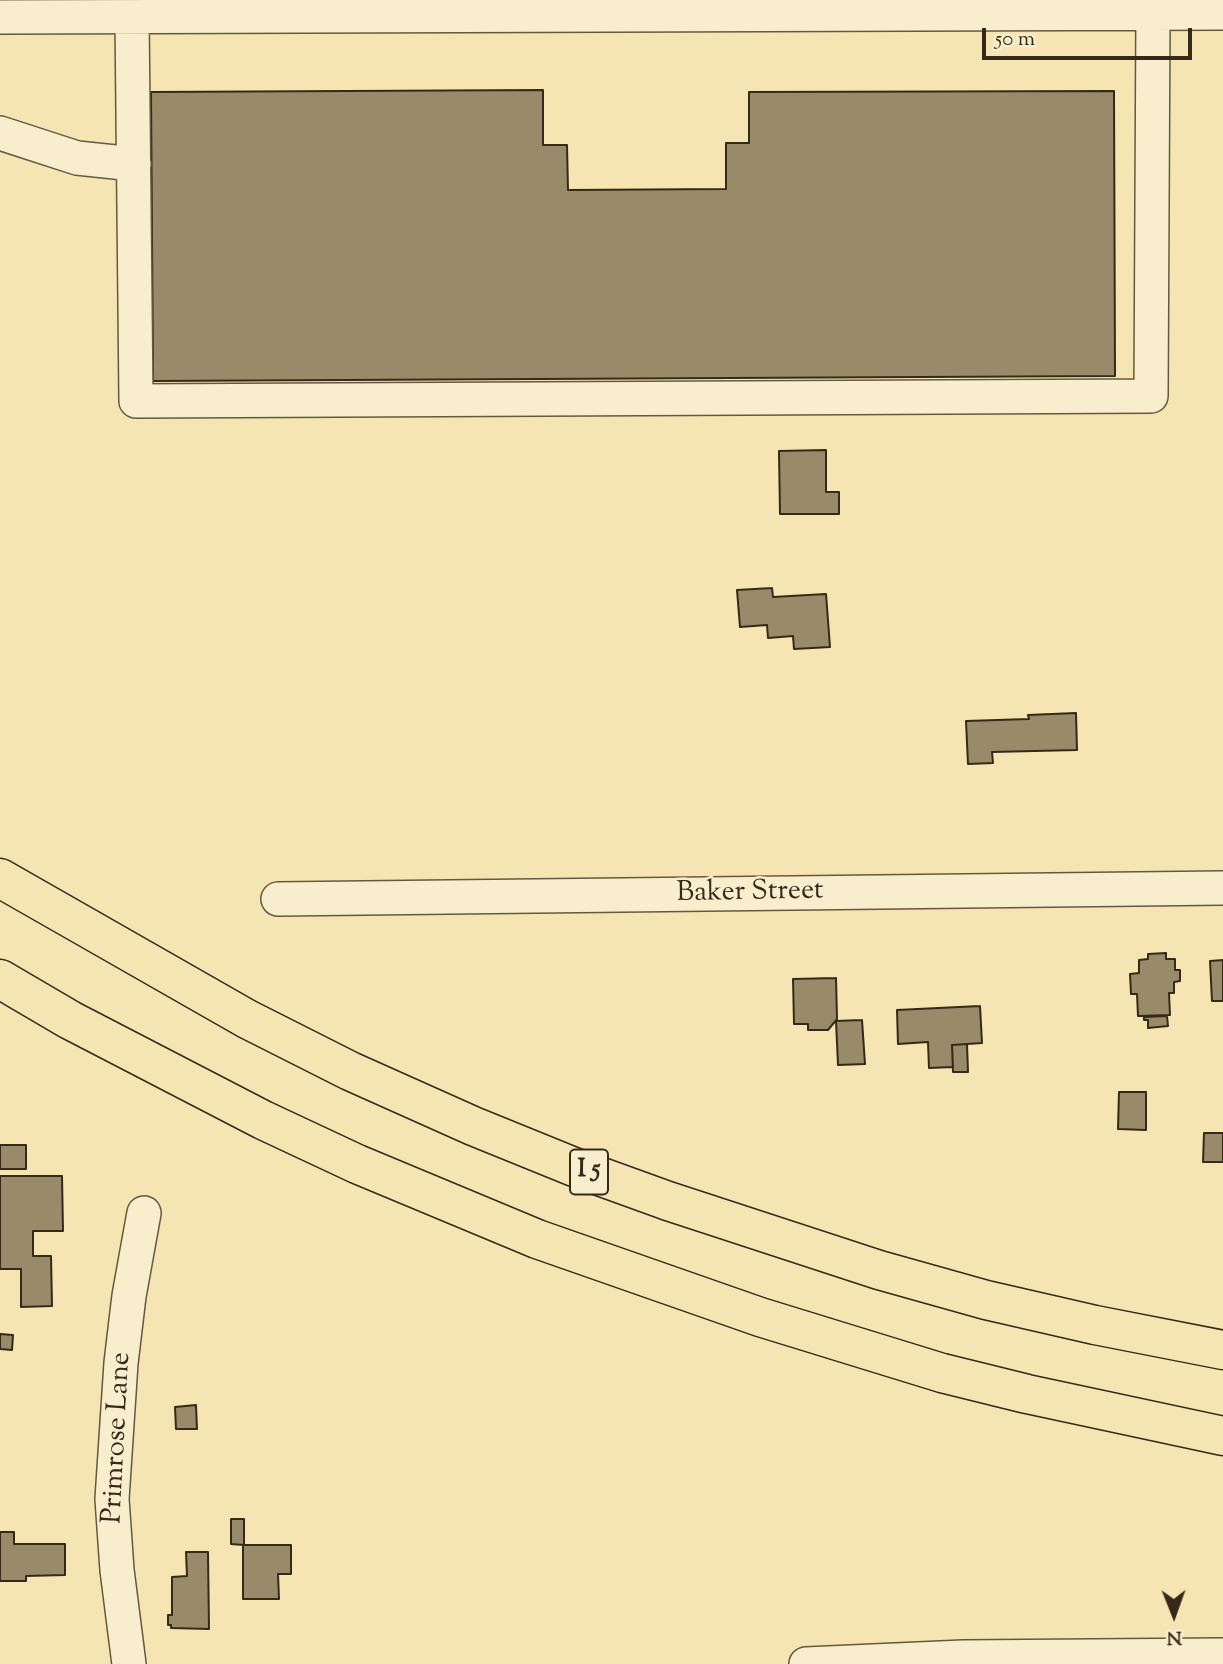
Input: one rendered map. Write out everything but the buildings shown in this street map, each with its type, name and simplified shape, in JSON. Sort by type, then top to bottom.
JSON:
[{"type":"highway","name":"I 5","points":[[0,878],[247,1018],[338,1065],[473,1126],[574,1167],[893,1274],[986,1300],[1223,1350]]},
{"type":"highway","points":[[0,979],[82,1026],[263,1120],[357,1164],[537,1239],[748,1313],[942,1373],[1051,1400],[1223,1436]]},
{"type":"street","points":[[132,17],[136,401],[1151,396],[1153,13]]},
{"type":"street","points":[[0,17],[1223,13]]},
{"type":"street","points":[[0,133],[77,158],[134,164]]},
{"type":"street","name":"Baker Street","points":[[278,899],[1223,888]]},
{"type":"street","name":"Primrose Lane","points":[[129,1664],[117,1570],[112,1499],[121,1363],[129,1296],[144,1213]]},
{"type":"street","points":[[806,1664],[963,1657],[1223,1655]]}]
